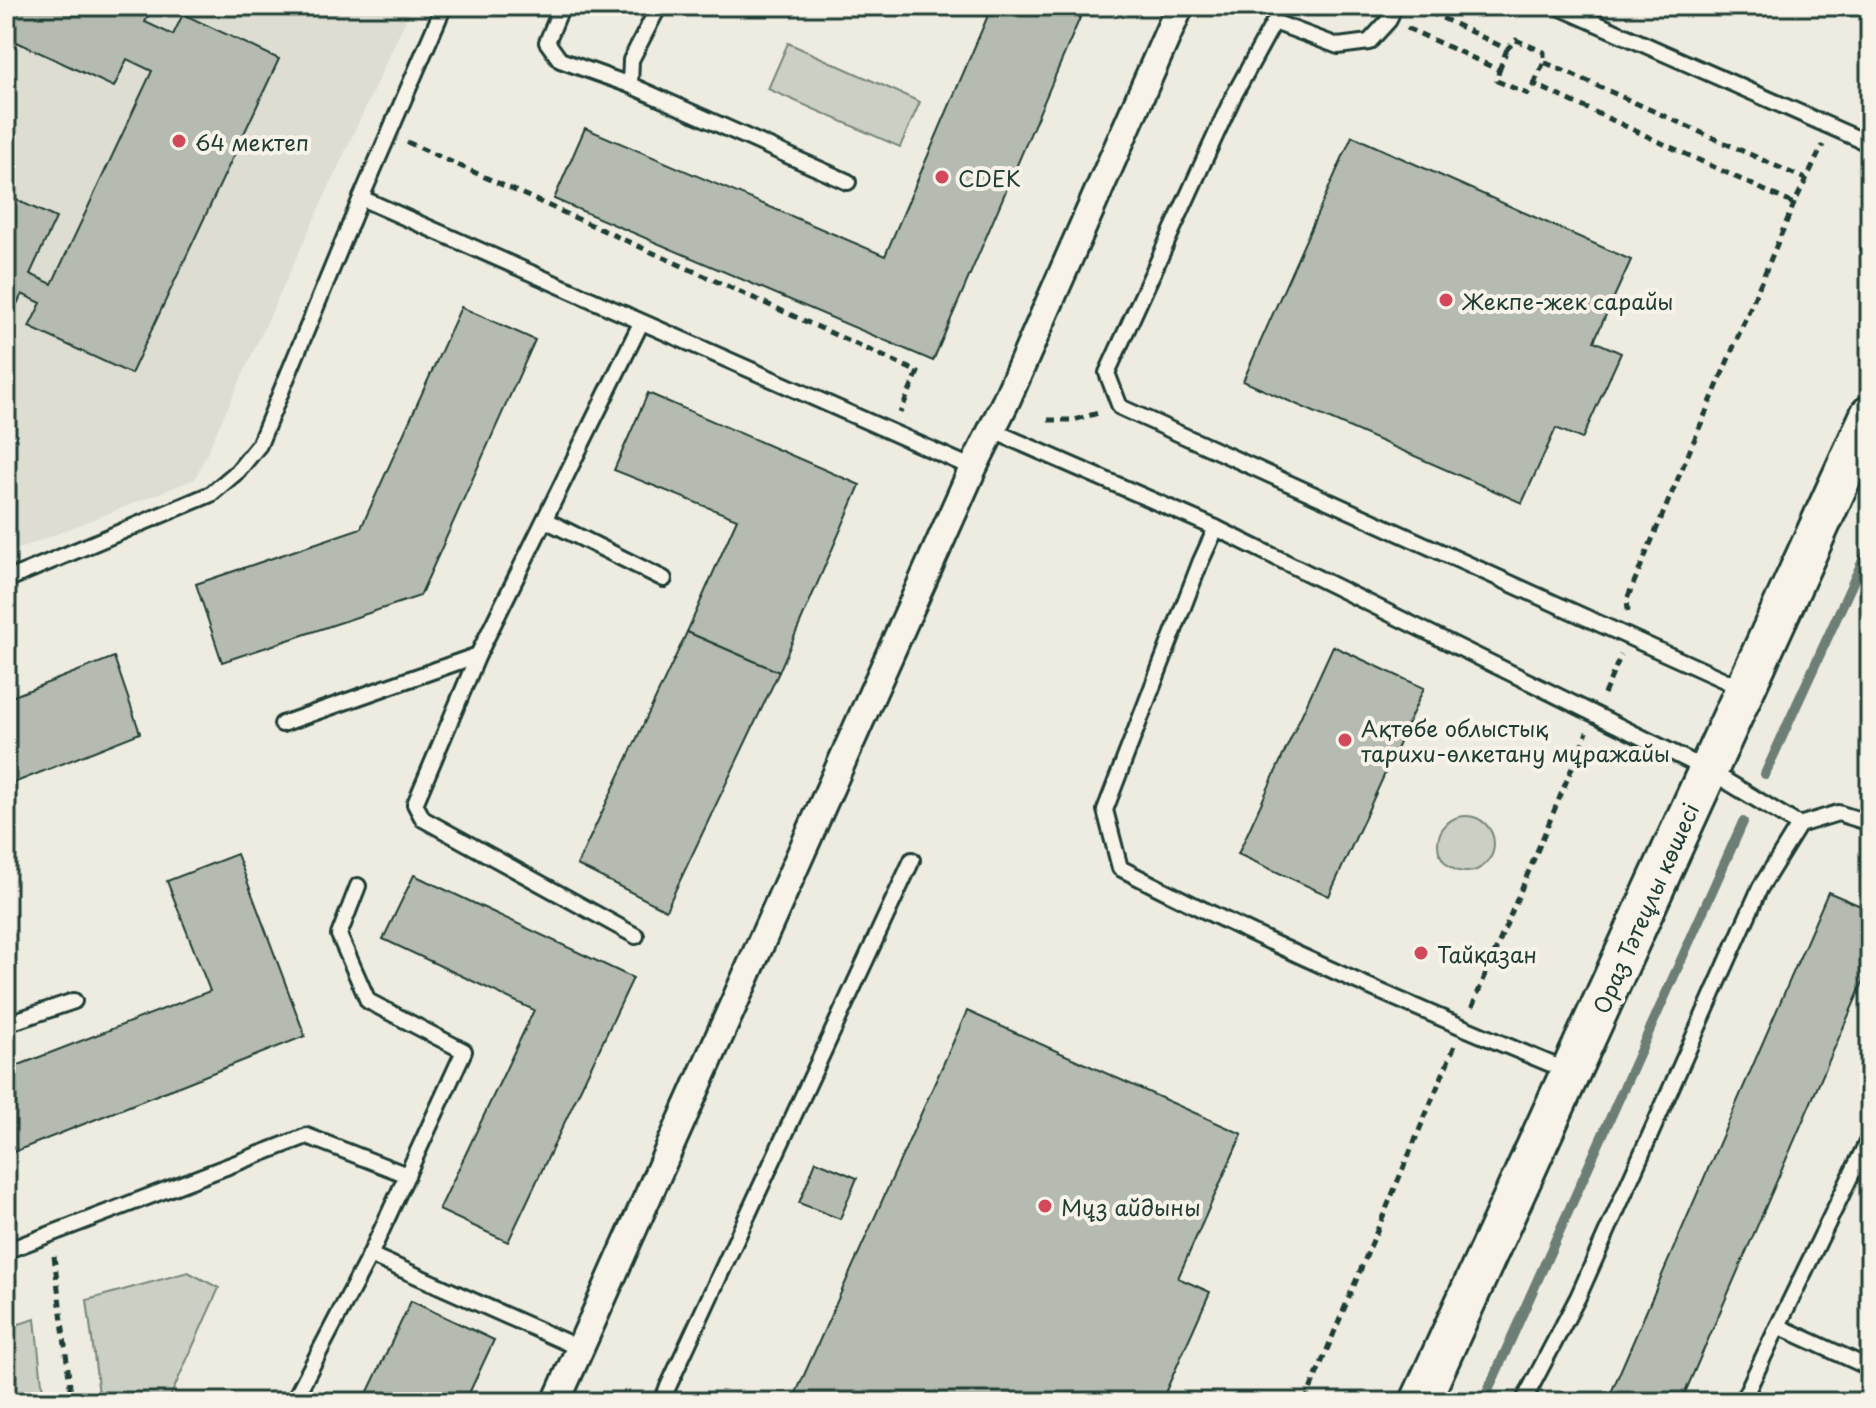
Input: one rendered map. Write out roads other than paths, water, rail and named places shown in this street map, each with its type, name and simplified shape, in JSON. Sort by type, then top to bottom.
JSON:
[{"type":"street","points":[[556,1402],[1180,6]]},
{"type":"street","name":"Ораз Тәтеұлы көшесі","points":[[1427,1400],[1571,1072],[1870,415]]},
{"type":"lane","points":[[6,580],[211,494],[238,471],[259,445],[444,6]]},
{"type":"lane","points":[[562,6],[547,42],[560,60],[630,85],[848,182]]},
{"type":"lane","points":[[630,85],[631,60],[659,6]]},
{"type":"lane","points":[[1557,6],[1870,144]]},
{"type":"lane","points":[[1392,13],[1369,42],[1338,46],[1274,22],[1233,97],[1107,373],[1120,407],[1745,690]]},
{"type":"lane","points":[[361,198],[973,468]]},
{"type":"lane","points":[[636,936],[423,819],[415,804],[478,655],[641,323]]},
{"type":"lane","points":[[991,430],[1216,528],[1708,770],[1799,825]]},
{"type":"lane","points":[[545,520],[664,579]]},
{"type":"lane","points":[[1216,528],[1105,810],[1120,868],[1229,924],[1463,1028],[1571,1072]]},
{"type":"lane","points":[[282,724],[478,655]]},
{"type":"lane","points":[[1523,1402],[1578,1297],[1760,888],[1799,825],[1838,813],[1870,823]]},
{"type":"lane","points":[[661,1402],[912,860]]},
{"type":"lane","points":[[293,1402],[370,1255],[464,1051],[368,1001],[339,935],[358,886]]},
{"type":"lane","points":[[6,1024],[74,1001]]},
{"type":"lane","points":[[6,1251],[307,1136],[407,1175]]},
{"type":"lane","points":[[1742,1402],[1870,1136]]},
{"type":"lane","points":[[370,1255],[579,1348]]},
{"type":"lane","points":[[1778,1326],[1870,1368]]},
{"type":"waterway","points":[[1765,774],[1870,545]]},
{"type":"waterway","points":[[1486,1395],[1743,822]]},
{"type":"place","name":"64 мектеп","points":[[179,141]]},
{"type":"place","name":"CDEK","points":[[942,177]]},
{"type":"place","name":"Жекпе-жек сарайы","points":[[1446,300]]},
{"type":"place","name":"Ақтөбе облыстық тарихи-өлкетану мұражайы","points":[[1345,740]]},
{"type":"place","name":"Тайқазан","points":[[1421,953]]},
{"type":"place","name":"Мұз айдыны","points":[[1045,1206]]}]
